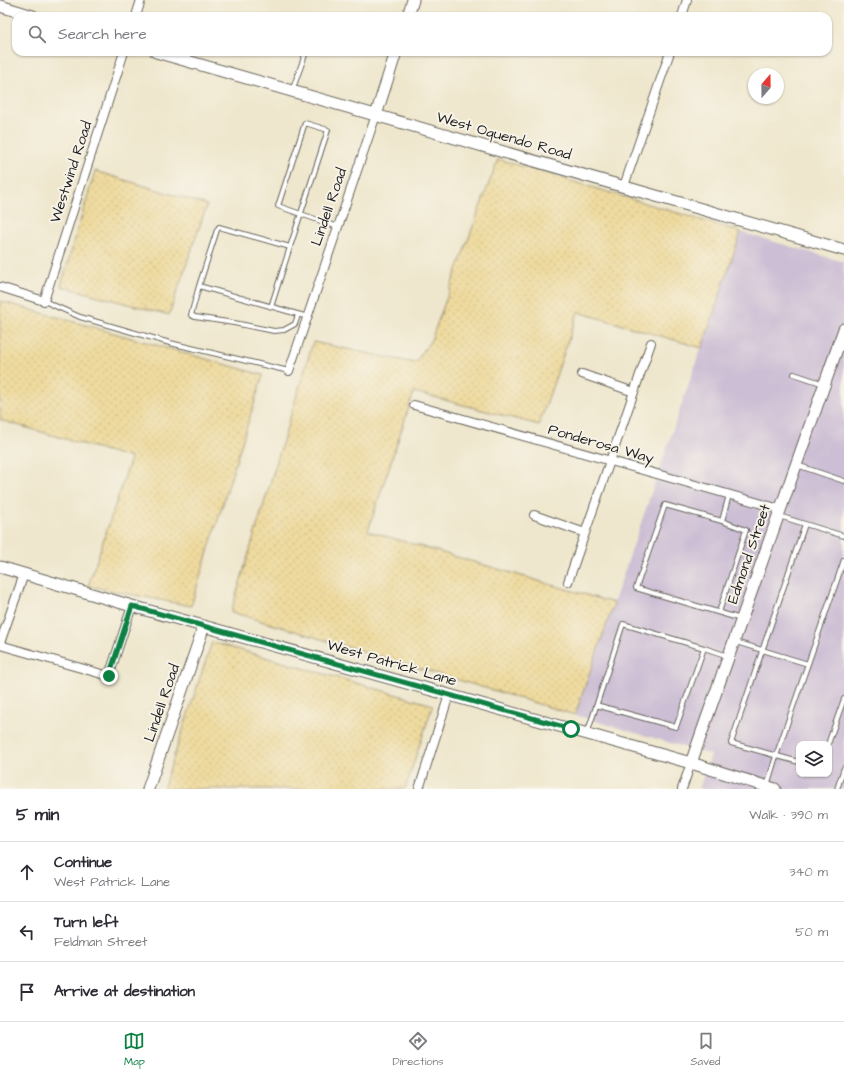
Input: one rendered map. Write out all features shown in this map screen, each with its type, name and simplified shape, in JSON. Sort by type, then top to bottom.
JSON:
[{"type":"street","points":[[137,12],[141,0]]},
{"type":"street","points":[[410,12],[414,0]]},
{"type":"street","points":[[683,12],[687,0]]},
{"type":"street","points":[[0,6],[20,12]]},
{"type":"street","name":"Westwind Road","points":[[44,300],[123,56]]},
{"type":"street","name":"West Oquendo Road","points":[[170,56],[844,250]]},
{"type":"street","name":"Lindell Road","points":[[289,371],[395,56]]},
{"type":"street","points":[[624,186],[669,56]]},
{"type":"street","points":[[0,287],[44,300]]},
{"type":"street","name":"Edmond Street","points":[[682,789],[824,384],[843,336]]},
{"type":"street","points":[[568,582],[651,343]]},
{"type":"street","points":[[582,374],[634,392]]},
{"type":"street","name":"Ponderosa Way","points":[[414,405],[729,495],[779,513]]},
{"type":"street","points":[[534,515],[585,533]]},
{"type":"street","name":"West Patrick Lane","points":[[0,567],[132,606],[691,763],[771,788]]},
{"type":"street","points":[[24,574],[0,644],[109,676],[132,606]]},
{"type":"street","name":"Lindell Road","points":[[148,789],[204,626]]},
{"type":"street","points":[[419,789],[450,695]]},
{"type":"lane","points":[[292,91],[305,56]]},
{"type":"lane","points":[[271,307],[302,214],[328,130],[306,123],[278,206],[302,214],[338,227]]},
{"type":"lane","points":[[290,247],[219,227],[191,315],[195,317],[274,331],[284,330],[295,324],[298,315]]},
{"type":"lane","points":[[199,286],[308,317]]},
{"type":"lane","points":[[44,300],[80,317],[170,343],[289,371]]},
{"type":"lane","points":[[794,374],[824,384]]},
{"type":"lane","points":[[796,464],[844,482]]},
{"type":"lane","points":[[722,521],[729,495]]},
{"type":"lane","points":[[719,612],[746,530],[722,521],[665,505],[636,588],[742,619]]},
{"type":"lane","points":[[779,513],[805,524],[844,536]]},
{"type":"lane","points":[[796,761],[731,743],[805,524]]},
{"type":"lane","points":[[771,788],[776,756],[844,560]]},
{"type":"lane","points":[[587,734],[623,624],[728,656]]},
{"type":"lane","points":[[734,641],[808,664]]},
{"type":"lane","points":[[596,705],[676,727],[704,648]]},
{"type":"lane","points":[[829,741],[844,699]]},
{"type":"lane","points":[[837,789],[844,768]]},
{"type":"shaded area","points":[[741,232],[844,262],[844,789],[699,789],[711,755],[575,715]]},
{"type":"sand","points":[[498,159],[741,232],[702,348],[578,312],[539,425],[414,392],[368,531],[614,603],[575,715],[231,612],[313,342],[415,363],[431,340]]},
{"type":"sand","points":[[95,171],[207,205],[169,315],[61,286]]},
{"type":"sand","points":[[0,301],[263,375],[191,606],[88,586],[131,458],[0,420]]},
{"type":"sand","points":[[212,642],[433,705],[405,789],[163,789]]},
{"type":"route","points":[[109,676],[132,606],[571,729]]}]
